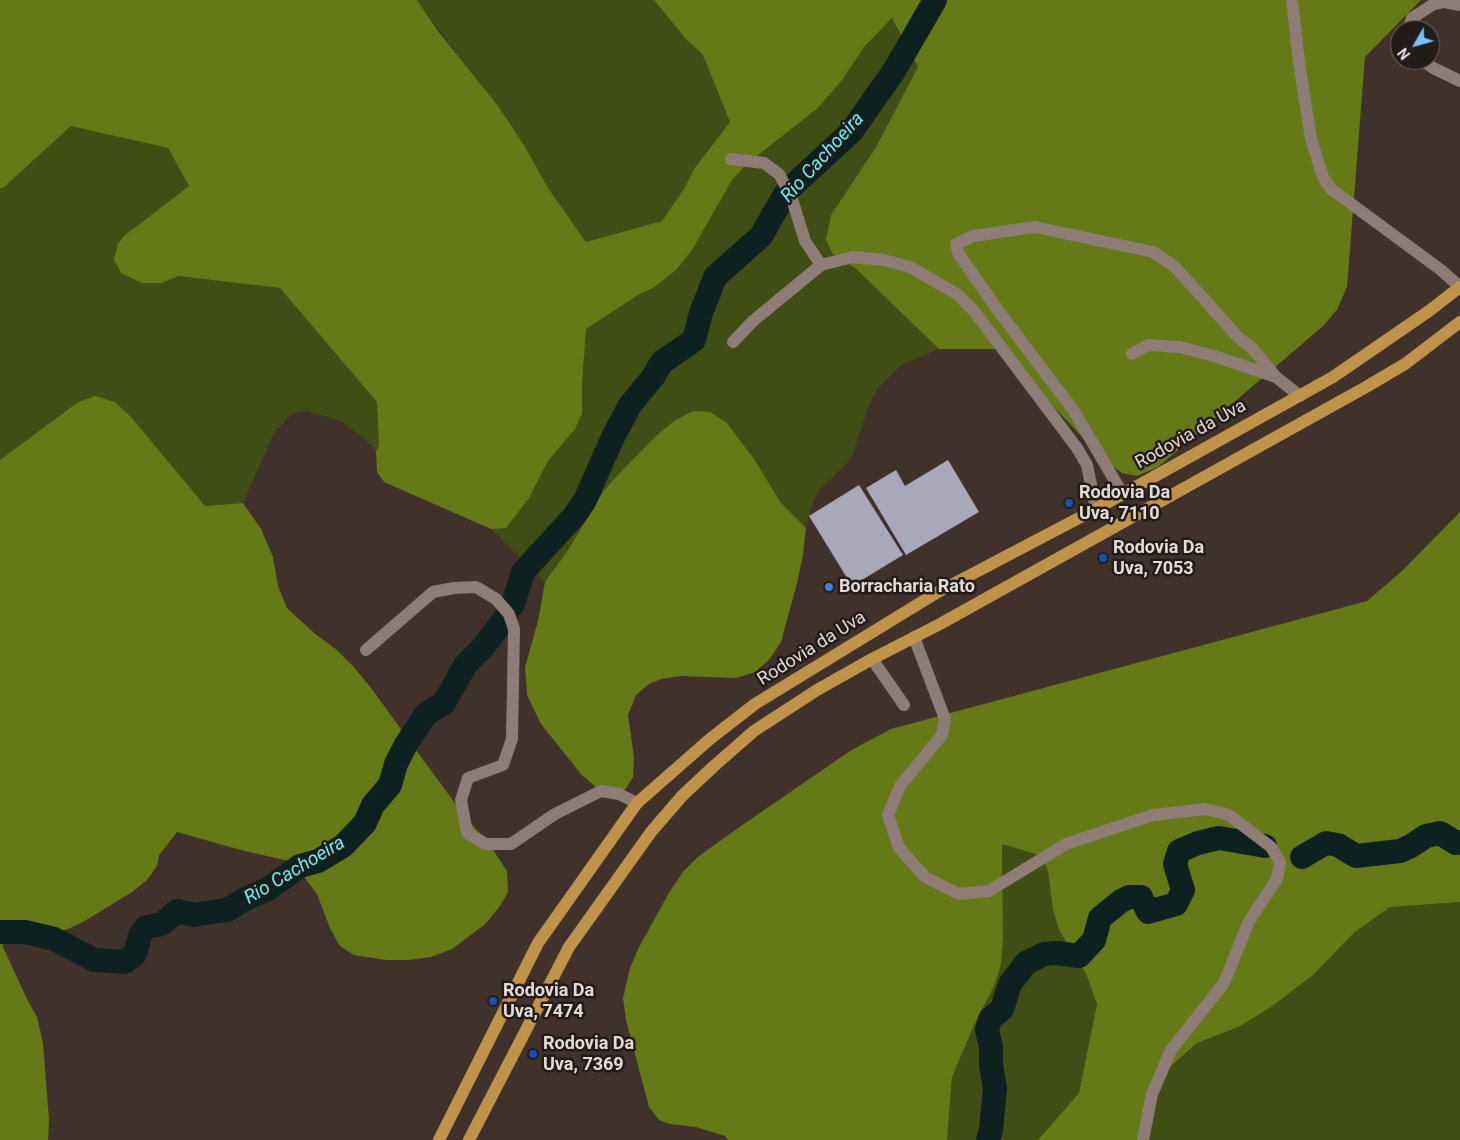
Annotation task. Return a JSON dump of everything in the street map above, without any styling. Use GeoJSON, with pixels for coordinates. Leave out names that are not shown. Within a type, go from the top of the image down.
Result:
{"type":"FeatureCollection","features":[{"type":"Feature","properties":{"kind":"main road","name":"Rodovia da Uva"},"geometry":{"type":"LineString","coordinates":[[439,1140],[538,943],[636,803],[710,739],[755,704],[938,592],[1096,509],[1300,396],[1333,376],[1460,287]]}},
{"type":"Feature","properties":{"kind":"main road"},"geometry":{"type":"LineString","coordinates":[[469,1140],[569,947],[652,832],[682,796],[754,731],[817,690],[872,659],[1366,387],[1405,364],[1460,322]]}},
{"type":"Feature","properties":{"kind":"street"},"geometry":{"type":"LineString","coordinates":[[1292,0],[1311,140],[1323,177],[1332,188],[1441,270],[1460,287]]}},
{"type":"Feature","properties":{"kind":"street"},"geometry":{"type":"LineString","coordinates":[[1411,20],[1434,4],[1444,2],[1460,5]]}},
{"type":"Feature","properties":{"kind":"street"},"geometry":{"type":"LineString","coordinates":[[1437,70],[1460,81]]}},
{"type":"Feature","properties":{"kind":"street"},"geometry":{"type":"LineString","coordinates":[[731,159],[764,163],[779,174],[790,196],[805,241],[821,265]]}},
{"type":"Feature","properties":{"kind":"street"},"geometry":{"type":"LineString","coordinates":[[1122,493],[1074,411],[958,254],[956,244],[973,236],[1035,227],[1153,252],[1175,267],[1238,337],[1252,348],[1276,377],[1300,396]]}},
{"type":"Feature","properties":{"kind":"street"},"geometry":{"type":"LineString","coordinates":[[733,342],[753,321],[821,265],[854,257],[884,260],[910,267],[957,294],[974,311],[1077,448],[1087,465],[1096,509]]}},
{"type":"Feature","properties":{"kind":"street"},"geometry":{"type":"LineString","coordinates":[[1132,354],[1148,345],[1179,347],[1214,356],[1276,377]]}},
{"type":"Feature","properties":{"kind":"street"},"geometry":{"type":"LineString","coordinates":[[366,650],[432,592],[476,587],[496,599],[509,614],[514,629],[512,739],[503,765],[468,778],[461,800],[467,833],[486,844],[511,844],[555,814],[601,791],[619,794],[636,803]]}},
{"type":"Feature","properties":{"kind":"street"},"geometry":{"type":"LineString","coordinates":[[914,637],[945,719],[942,735],[900,786],[888,815],[899,848],[925,877],[959,894],[989,891],[1066,844],[1153,815],[1206,809],[1229,815],[1271,847],[1280,862],[1277,879],[1249,921],[1224,983],[1171,1050],[1152,1094],[1142,1140]]}},
{"type":"Feature","properties":{"kind":"street"},"geometry":{"type":"LineString","coordinates":[[872,659],[904,705]]}},
{"type":"Feature","properties":{"kind":"green space"},"geometry":{"type":"Polygon","coordinates":[[[0,0],[417,0],[438,31],[498,106],[524,145],[548,188],[586,242],[662,221],[685,187],[694,169],[730,122],[703,55],[685,38],[654,0],[1421,0],[1401,20],[1390,20],[1390,32],[1365,57],[1347,287],[1337,310],[1322,327],[1158,467],[1137,476],[1122,473],[1105,461],[997,349],[939,349],[855,268],[833,254],[826,240],[831,215],[876,147],[918,67],[892,18],[864,47],[842,80],[818,108],[748,163],[732,180],[692,250],[676,270],[653,288],[638,295],[586,329],[582,414],[575,429],[548,461],[529,498],[506,528],[491,529],[384,482],[377,472],[376,451],[379,446],[377,402],[280,288],[179,276],[161,283],[142,283],[121,273],[114,260],[118,243],[125,235],[189,186],[168,148],[71,126],[3,188],[0,188],[0,0]]]}},
{"type":"Feature","properties":{"kind":"green space"},"geometry":{"type":"Polygon","coordinates":[[[417,0],[654,0],[685,38],[703,55],[730,122],[694,169],[685,187],[662,221],[586,242],[548,188],[524,145],[417,0]]]}},
{"type":"Feature","properties":{"kind":"green space"},"geometry":{"type":"Polygon","coordinates":[[[892,18],[918,67],[876,147],[831,215],[833,254],[855,268],[939,349],[900,366],[877,389],[869,405],[853,454],[844,467],[822,487],[813,501],[806,528],[781,503],[754,459],[727,423],[570,547],[545,582],[491,529],[506,527],[529,498],[548,461],[575,429],[582,414],[586,329],[638,295],[653,288],[715,207],[732,180],[748,163],[818,108],[842,80],[864,47],[892,18]]]}},
{"type":"Feature","properties":{"kind":"green space"},"geometry":{"type":"Polygon","coordinates":[[[71,126],[168,148],[189,186],[125,235],[118,243],[161,283],[179,276],[280,288],[377,402],[379,446],[376,451],[364,438],[341,421],[306,411],[292,413],[274,433],[243,503],[205,506],[170,466],[78,402],[0,460],[0,188],[3,188],[71,126]]]}},
{"type":"Feature","properties":{"kind":"green space"},"geometry":{"type":"Polygon","coordinates":[[[95,396],[115,402],[131,417],[205,506],[243,503],[261,529],[273,557],[278,586],[287,608],[314,633],[337,650],[371,688],[463,814],[489,844],[507,871],[508,892],[498,909],[484,925],[452,949],[431,957],[409,960],[386,960],[354,955],[340,946],[330,928],[317,894],[293,862],[177,832],[159,855],[157,866],[147,880],[132,892],[68,929],[15,939],[2,945],[37,1017],[43,1043],[49,1120],[48,1140],[0,1140],[0,460],[78,402],[95,396]]]}},
{"type":"Feature","properties":{"kind":"green space"},"geometry":{"type":"Polygon","coordinates":[[[693,411],[710,412],[727,423],[754,459],[781,503],[806,528],[797,583],[781,642],[769,660],[755,672],[736,678],[681,676],[661,679],[649,684],[636,695],[628,715],[634,757],[633,777],[624,791],[598,789],[581,774],[541,724],[527,695],[525,667],[538,621],[545,582],[570,547],[603,492],[614,479],[656,436],[674,421],[693,411]]]}},
{"type":"Feature","properties":{"kind":"green space"},"geometry":{"type":"Polygon","coordinates":[[[1460,512],[1460,902],[1390,907],[1355,932],[1313,975],[1271,1007],[1238,1027],[1197,1043],[1162,1074],[1139,1140],[1038,1140],[1079,1093],[1097,1004],[1086,974],[1059,930],[1053,910],[1048,871],[1042,856],[1002,844],[1003,939],[1001,964],[994,986],[975,1023],[952,1077],[947,1140],[728,1140],[725,1136],[696,1127],[670,1124],[659,1120],[649,1107],[626,1020],[623,998],[630,968],[639,947],[670,891],[683,872],[699,856],[850,751],[891,729],[1367,601],[1402,571],[1460,512]]]}},
{"type":"Feature","properties":{"kind":"green space"},"geometry":{"type":"Polygon","coordinates":[[[1002,844],[1042,856],[1048,871],[1053,910],[1059,930],[1086,974],[1097,1004],[1079,1093],[1038,1140],[947,1140],[952,1077],[975,1023],[994,986],[1003,939],[1002,844]]]}},
{"type":"Feature","properties":{"kind":"green space"},"geometry":{"type":"Polygon","coordinates":[[[1460,902],[1460,1140],[1139,1140],[1162,1074],[1197,1043],[1238,1027],[1313,975],[1355,932],[1390,907],[1460,902]]]}},
{"type":"Feature","properties":{"kind":"building"},"geometry":{"type":"Polygon","coordinates":[[[948,460],[979,512],[906,555],[866,488],[896,470],[905,486],[948,460]]]}},
{"type":"Feature","properties":{"kind":"building"},"geometry":{"type":"Polygon","coordinates":[[[859,485],[903,555],[852,586],[809,516],[859,485]]]}},
{"type":"Feature","properties":{"kind":"waterway","name":"Rio Cachoeira"},"geometry":{"type":"LineString","coordinates":[[513,604],[523,572],[575,515],[585,500],[613,437],[630,405],[653,377],[662,362],[694,340],[701,313],[715,277],[761,236],[787,191],[851,132],[894,71],[935,0]]}},
{"type":"Feature","properties":{"kind":"waterway","name":"Rio Cachoeira"},"geometry":{"type":"LineString","coordinates":[[0,932],[25,932],[54,939],[94,960],[125,962],[135,954],[140,935],[146,927],[162,924],[177,911],[194,915],[227,910],[245,899],[268,889],[300,866],[318,861],[343,846],[365,823],[373,805],[390,785],[396,764],[405,746],[426,714],[444,703],[466,664],[484,646],[506,617]]}},
{"type":"Feature","properties":{"kind":"waterway"},"geometry":{"type":"LineString","coordinates":[[1302,857],[1326,843],[1338,845],[1356,856],[1400,851],[1426,836],[1440,833],[1456,843],[1460,842]]}},
{"type":"Feature","properties":{"kind":"waterway"},"geometry":{"type":"LineString","coordinates":[[988,1140],[991,1130],[995,1088],[991,1065],[991,1047],[987,1030],[990,1019],[1002,1009],[1010,984],[1026,963],[1044,954],[1057,953],[1079,956],[1094,940],[1100,918],[1129,897],[1141,897],[1148,912],[1176,904],[1183,890],[1175,864],[1179,851],[1198,843],[1219,838],[1265,846]]}},
{"type":"Feature","properties":{"kind":"place","name":"Rodovia Da Uva, 7110"},"geometry":{"type":"Point","coordinates":[1069,503]}},
{"type":"Feature","properties":{"kind":"place","name":"Rodovia Da Uva, 7053"},"geometry":{"type":"Point","coordinates":[1103,558]}},
{"type":"Feature","properties":{"kind":"place","name":"Borracharia Rato"},"geometry":{"type":"Point","coordinates":[829,587]}},
{"type":"Feature","properties":{"kind":"place","name":"Rodovia Da Uva, 7474"},"geometry":{"type":"Point","coordinates":[493,1001]}},
{"type":"Feature","properties":{"kind":"place","name":"Rodovia Da Uva, 7369"},"geometry":{"type":"Point","coordinates":[533,1054]}}]}
